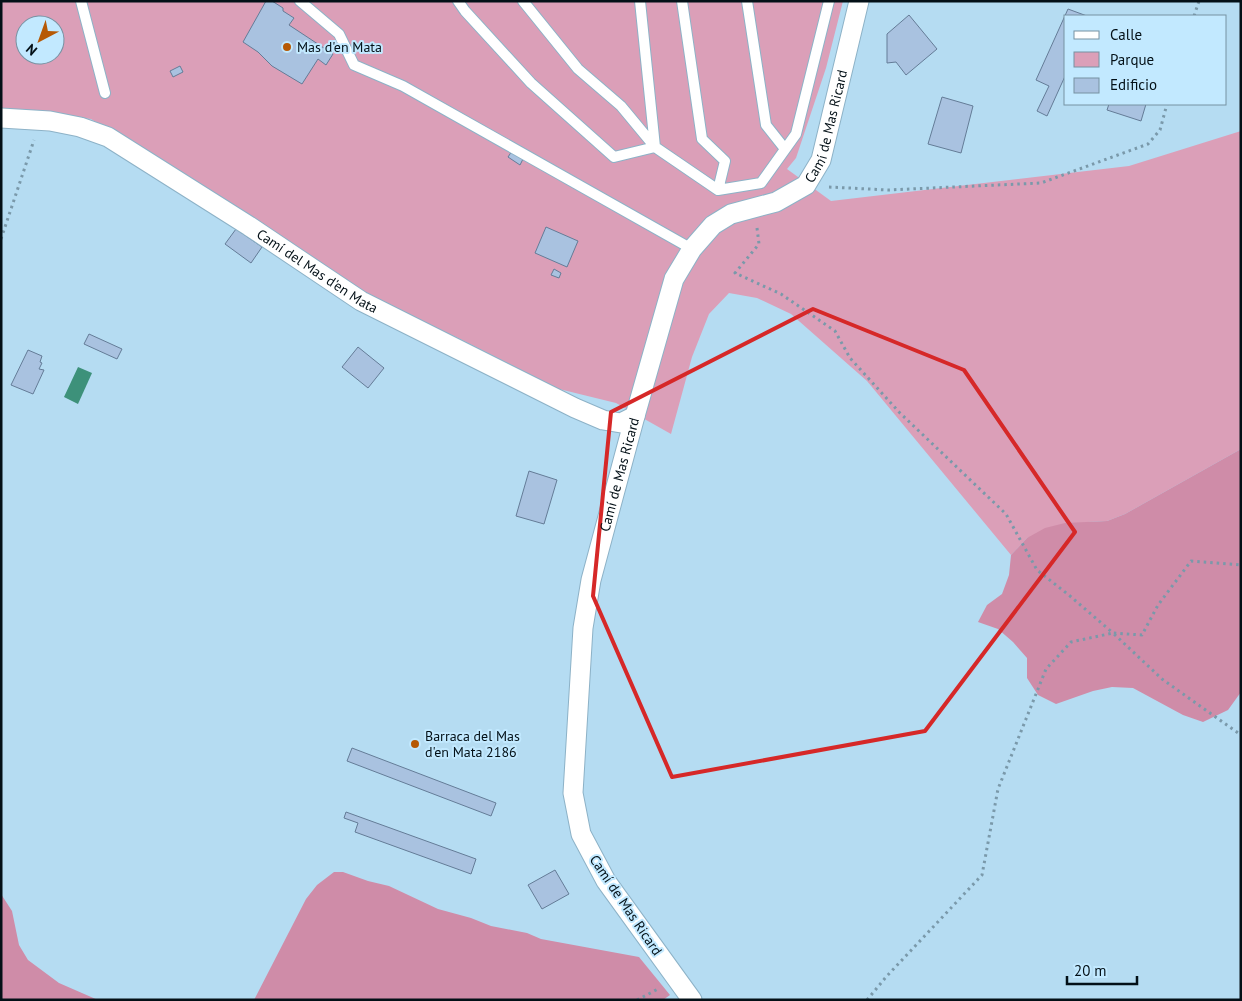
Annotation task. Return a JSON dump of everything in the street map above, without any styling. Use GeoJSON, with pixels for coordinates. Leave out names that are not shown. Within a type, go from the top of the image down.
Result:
{"type":"FeatureCollection","features":[{"type":"Feature","properties":{"kind":"street","name":"Camí de Mas Ricard"},"geometry":{"type":"LineString","coordinates":[[692,1000],[606,881],[581,834],[573,793],[585,618],[591,580],[674,279],[692,249],[712,225],[731,214],[776,202],[806,186],[821,160],[860,1]]}},
{"type":"Feature","properties":{"kind":"street","name":"Camí del Mas d'en Mata"},"geometry":{"type":"LineString","coordinates":[[1,118],[50,121],[80,127],[108,137],[361,301],[567,404],[603,420],[621,422],[635,416]]}},
{"type":"Feature","properties":{"kind":"lane"},"geometry":{"type":"LineString","coordinates":[[80,1],[105,93]]}},
{"type":"Feature","properties":{"kind":"lane"},"geometry":{"type":"LineString","coordinates":[[300,1],[339,34],[354,65],[403,86],[692,249]]}},
{"type":"Feature","properties":{"kind":"lane"},"geometry":{"type":"LineString","coordinates":[[458,1],[531,83],[614,157],[656,147]]}},
{"type":"Feature","properties":{"kind":"lane"},"geometry":{"type":"LineString","coordinates":[[522,1],[578,69],[621,106],[656,147],[718,190],[761,183],[796,134],[829,1]]}},
{"type":"Feature","properties":{"kind":"lane"},"geometry":{"type":"LineString","coordinates":[[640,1],[656,147]]}},
{"type":"Feature","properties":{"kind":"lane"},"geometry":{"type":"LineString","coordinates":[[682,1],[702,139],[725,161],[718,190]]}},
{"type":"Feature","properties":{"kind":"lane"},"geometry":{"type":"LineString","coordinates":[[747,1],[766,125],[785,149]]}},
{"type":"Feature","properties":{"kind":"path"},"geometry":{"type":"LineString","coordinates":[[1194,15],[1199,1]]}},
{"type":"Feature","properties":{"kind":"path"},"geometry":{"type":"LineString","coordinates":[[806,186],[888,190],[1041,183],[1148,144],[1160,130],[1167,105]]}},
{"type":"Feature","properties":{"kind":"path"},"geometry":{"type":"LineString","coordinates":[[1,239],[40,121]]}},
{"type":"Feature","properties":{"kind":"path"},"geometry":{"type":"LineString","coordinates":[[754,208],[758,244],[735,273],[782,294],[835,330],[850,358],[899,412],[1006,514],[1037,570],[1114,633],[1162,679],[1241,735]]}},
{"type":"Feature","properties":{"kind":"path"},"geometry":{"type":"LineString","coordinates":[[867,1000],[982,875],[998,789],[1046,669],[1071,642],[1114,633],[1142,634],[1158,604],[1191,561],[1241,565]]}},
{"type":"Feature","properties":{"kind":"highlighted area"},"geometry":{"type":"Polygon","coordinates":[[[813,309],[964,370],[1075,532],[925,731],[672,777],[593,596],[611,412],[813,309]]]}},
{"type":"Feature","properties":{"kind":"green space"},"geometry":{"type":"Polygon","coordinates":[[[1,1],[843,1],[826,68],[796,158],[787,169],[831,201],[1129,166],[1241,131],[1241,449],[1125,514],[1107,521],[1088,522],[1027,538],[1011,555],[867,381],[791,314],[757,298],[729,293],[709,314],[692,357],[671,434],[616,403],[559,389],[456,337],[355,291],[252,220],[91,119],[1,108],[1,1]]]}},
{"type":"Feature","properties":{"kind":"shaded area"},"geometry":{"type":"Polygon","coordinates":[[[78,367],[92,373],[78,404],[64,397],[78,367]]]}},
{"type":"Feature","properties":{"kind":"shaded area"},"geometry":{"type":"Polygon","coordinates":[[[1241,449],[1241,692],[1228,710],[1203,722],[1183,715],[1133,688],[1112,687],[1093,691],[1056,704],[1038,695],[1027,678],[1027,658],[998,629],[978,622],[987,605],[1002,594],[1009,575],[1011,555],[1027,538],[1045,528],[1065,523],[1107,521],[1125,514],[1241,449]]]}},
{"type":"Feature","properties":{"kind":"shaded area"},"geometry":{"type":"Polygon","coordinates":[[[334,872],[343,872],[389,886],[438,909],[471,918],[491,926],[527,933],[541,939],[639,957],[670,995],[663,1000],[254,1000],[306,899],[317,885],[334,872]]]}},
{"type":"Feature","properties":{"kind":"shaded area"},"geometry":{"type":"Polygon","coordinates":[[[1,894],[12,911],[19,945],[28,960],[59,983],[98,1000],[1,1000],[1,894]]]}},
{"type":"Feature","properties":{"kind":"building","name":"Mas d'en Mata"},"geometry":{"type":"Polygon","coordinates":[[[266,1],[272,1],[283,8],[283,11],[294,18],[289,25],[333,54],[326,65],[318,59],[302,84],[272,66],[258,52],[243,42],[266,1]]]}},
{"type":"Feature","properties":{"kind":"building"},"geometry":{"type":"Polygon","coordinates":[[[1068,9],[1084,15],[1065,15],[1068,9]]]}},
{"type":"Feature","properties":{"kind":"building"},"geometry":{"type":"Polygon","coordinates":[[[909,15],[937,49],[906,75],[896,62],[887,63],[887,34],[909,15]]]}},
{"type":"Feature","properties":{"kind":"building"},"geometry":{"type":"Polygon","coordinates":[[[1064,18],[1064,78],[1047,116],[1037,111],[1049,86],[1036,80],[1064,18]]]}},
{"type":"Feature","properties":{"kind":"building"},"geometry":{"type":"Polygon","coordinates":[[[180,66],[183,72],[173,77],[170,71],[180,66]]]}},
{"type":"Feature","properties":{"kind":"building"},"geometry":{"type":"Polygon","coordinates":[[[942,97],[973,106],[961,153],[928,144],[942,97]]]}},
{"type":"Feature","properties":{"kind":"building"},"geometry":{"type":"Polygon","coordinates":[[[1109,105],[1146,105],[1141,121],[1107,110],[1109,105]]]}},
{"type":"Feature","properties":{"kind":"building"},"geometry":{"type":"Polygon","coordinates":[[[512,151],[524,157],[520,165],[508,157],[512,151]]]}},
{"type":"Feature","properties":{"kind":"building"},"geometry":{"type":"Polygon","coordinates":[[[546,227],[578,241],[567,267],[535,253],[546,227]]]}},
{"type":"Feature","properties":{"kind":"building"},"geometry":{"type":"Polygon","coordinates":[[[236,229],[262,247],[251,263],[225,244],[236,229]]]}},
{"type":"Feature","properties":{"kind":"building"},"geometry":{"type":"Polygon","coordinates":[[[554,269],[561,273],[559,278],[551,275],[554,269]]]}},
{"type":"Feature","properties":{"kind":"building"},"geometry":{"type":"Polygon","coordinates":[[[89,334],[122,349],[117,359],[84,344],[89,334]]]}},
{"type":"Feature","properties":{"kind":"building"},"geometry":{"type":"Polygon","coordinates":[[[358,347],[384,368],[368,388],[342,367],[358,347]]]}},
{"type":"Feature","properties":{"kind":"building"},"geometry":{"type":"Polygon","coordinates":[[[28,350],[42,356],[40,362],[42,363],[39,369],[44,370],[33,394],[11,385],[28,350]]]}},
{"type":"Feature","properties":{"kind":"building"},"geometry":{"type":"Polygon","coordinates":[[[529,471],[557,480],[544,524],[516,516],[529,471]]]}},
{"type":"Feature","properties":{"kind":"building"},"geometry":{"type":"Polygon","coordinates":[[[352,748],[496,803],[491,816],[347,761],[352,748]]]}},
{"type":"Feature","properties":{"kind":"building"},"geometry":{"type":"Polygon","coordinates":[[[346,812],[476,859],[471,874],[355,832],[358,823],[344,818],[346,812]]]}},
{"type":"Feature","properties":{"kind":"building"},"geometry":{"type":"Polygon","coordinates":[[[555,870],[569,894],[542,909],[528,885],[555,870]]]}},
{"type":"Feature","properties":{"kind":"place","name":"Mas d'en Mata"},"geometry":{"type":"Point","coordinates":[287,47]}},
{"type":"Feature","properties":{"kind":"place","name":"Barraca del Mas d'en Mata 2186"},"geometry":{"type":"Point","coordinates":[415,744]}}]}
